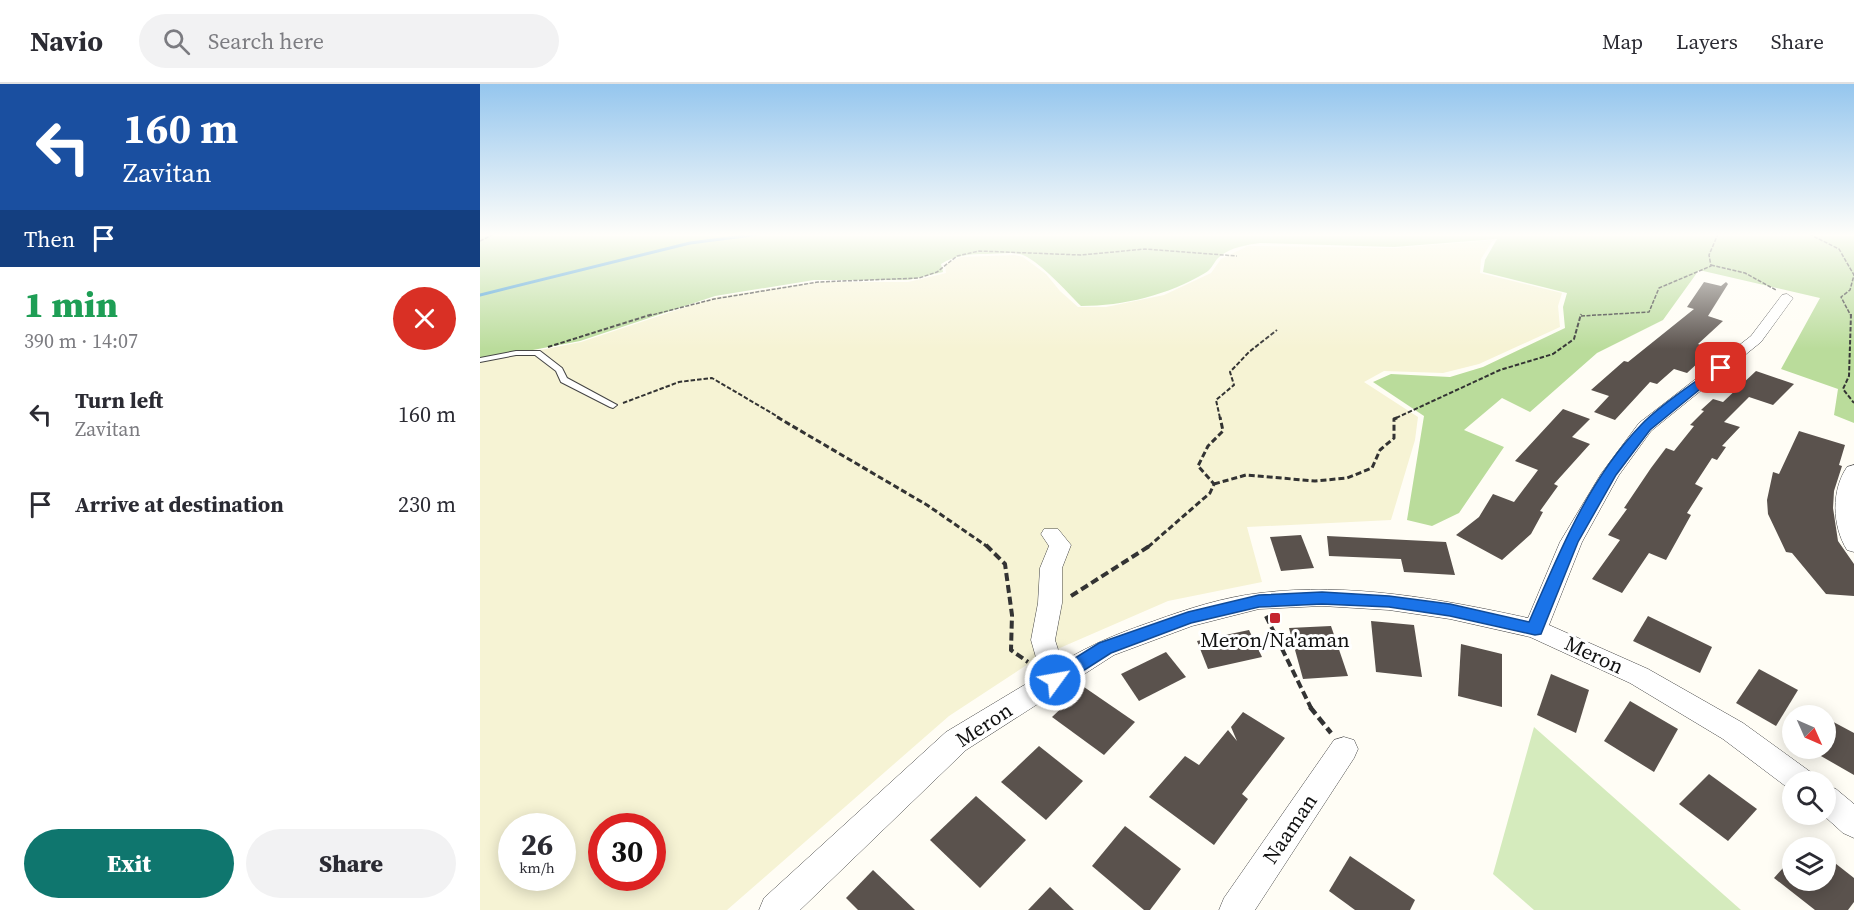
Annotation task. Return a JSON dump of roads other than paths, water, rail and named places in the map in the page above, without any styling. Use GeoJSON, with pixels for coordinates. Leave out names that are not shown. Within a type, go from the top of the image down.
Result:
{"type":"FeatureCollection","features":[{"type":"Feature","properties":{"kind":"street"},"geometry":{"type":"LineString","coordinates":[[1535,629],[1571,542],[1617,465],[1645,427],[1756,339],[1787,298]]}},
{"type":"Feature","properties":{"kind":"street"},"geometry":{"type":"LineString","coordinates":[[1854,471],[1848,482],[1847,536],[1854,545]]}},
{"type":"Feature","properties":{"kind":"street"},"geometry":{"type":"LineString","coordinates":[[1051,534],[1060,546],[1051,568],[1043,640],[1055,680]]}},
{"type":"Feature","properties":{"kind":"street","name":"Meron"},"geometry":{"type":"LineString","coordinates":[[777,910],[956,741],[1105,648],[1188,618],[1259,601],[1322,598],[1389,602],[1450,610],[1535,629],[1639,676],[1733,731],[1787,771]]}},
{"type":"Feature","properties":{"kind":"street","name":"Naaman"},"geometry":{"type":"LineString","coordinates":[[1236,910],[1344,749]]}},
{"type":"Feature","properties":{"kind":"street"},"geometry":{"type":"LineString","coordinates":[[1836,808],[1854,823]]}},
{"type":"Feature","properties":{"kind":"lane"},"geometry":{"type":"LineString","coordinates":[[480,360],[537,353],[559,370],[564,380],[613,405]]}},
{"type":"Feature","properties":{"kind":"waterway"},"geometry":{"type":"LineString","coordinates":[[480,295],[571,273]]}},
{"type":"Feature","properties":{"kind":"place","name":"Meron/Na'aman"},"geometry":{"type":"Point","coordinates":[1275,618]}}]}
